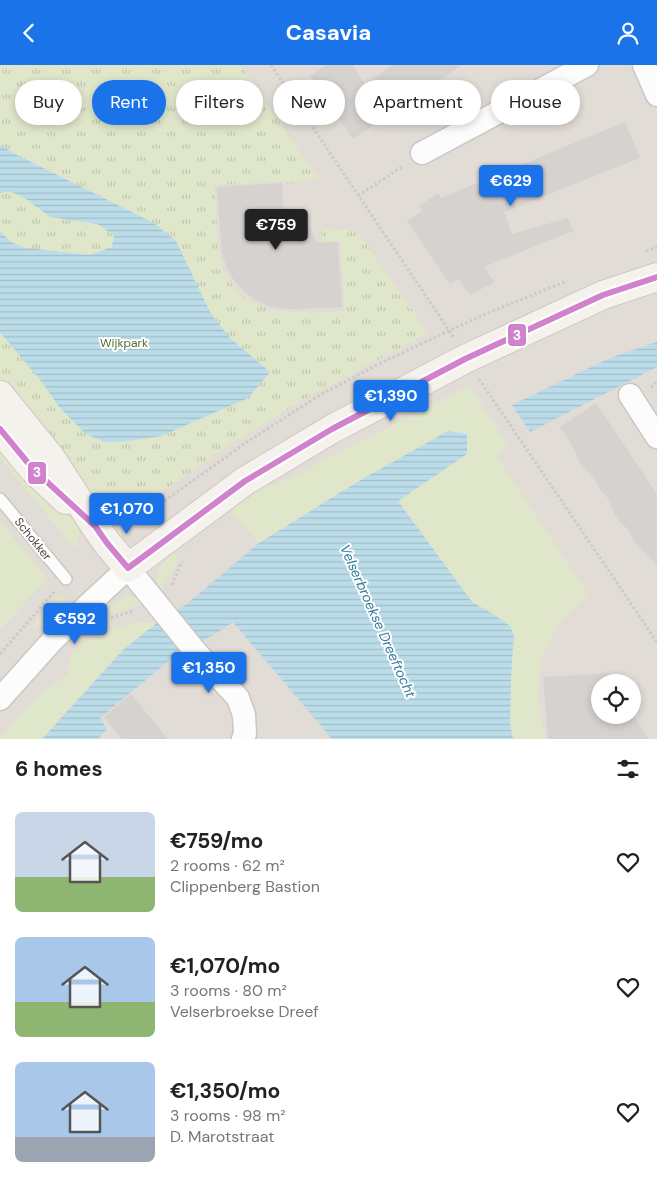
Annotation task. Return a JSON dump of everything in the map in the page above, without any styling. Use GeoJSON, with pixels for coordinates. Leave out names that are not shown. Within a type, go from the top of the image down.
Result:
{"type":"FeatureCollection","features":[{"type":"Feature","properties":{"kind":"street"},"geometry":{"type":"LineString","coordinates":[[422,153],[587,65]]}},
{"type":"Feature","properties":{"kind":"street"},"geometry":{"type":"LineString","coordinates":[[644,65],[657,95]]}},
{"type":"Feature","properties":{"kind":"street"},"geometry":{"type":"LineString","coordinates":[[0,699],[58,635],[128,568],[245,481],[332,429],[465,359],[603,295],[657,277]]}},
{"type":"Feature","properties":{"kind":"street"},"geometry":{"type":"LineString","coordinates":[[0,395],[52,458],[101,535]]}},
{"type":"Feature","properties":{"kind":"street"},"geometry":{"type":"LineString","coordinates":[[630,395],[657,437]]}},
{"type":"Feature","properties":{"kind":"street"},"geometry":{"type":"LineString","coordinates":[[0,429],[33,469],[101,535],[195,651],[238,698],[244,715],[245,734],[243,739]]}},
{"type":"Feature","properties":{"kind":"lane","name":"Schokker"},"geometry":{"type":"LineString","coordinates":[[0,499],[66,579]]}},
{"type":"Feature","properties":{"kind":"path"},"geometry":{"type":"LineString","coordinates":[[358,196],[422,153]]}},
{"type":"Feature","properties":{"kind":"path"},"geometry":{"type":"LineString","coordinates":[[101,535],[146,514],[244,444],[320,395],[385,361],[449,331]]}},
{"type":"Feature","properties":{"kind":"path"},"geometry":{"type":"LineString","coordinates":[[0,654],[66,579]]}},
{"type":"Feature","properties":{"kind":"shaded area"},"geometry":{"type":"Polygon","coordinates":[[[0,65],[657,65],[657,739],[0,739],[0,65]]]}},
{"type":"Feature","properties":{"kind":"green space","name":"Wijkpark"},"geometry":{"type":"Polygon","coordinates":[[[0,65],[240,65],[250,80],[176,80],[176,125],[263,125],[263,98],[273,113],[273,125],[281,125],[318,178],[287,184],[284,181],[214,185],[218,244],[224,272],[240,296],[269,310],[319,313],[345,310],[340,241],[322,242],[321,229],[354,230],[364,240],[428,333],[310,396],[229,445],[111,527],[0,385],[0,65]]]}},
{"type":"Feature","properties":{"kind":"green space"},"geometry":{"type":"Polygon","coordinates":[[[469,386],[509,446],[496,455],[588,594],[558,625],[541,658],[538,689],[541,722],[546,739],[513,739],[510,700],[514,635],[493,614],[472,602],[398,501],[466,454],[466,434],[448,431],[359,481],[259,543],[231,510],[238,498],[288,479],[469,386]]]}},
{"type":"Feature","properties":{"kind":"green space"},"geometry":{"type":"Polygon","coordinates":[[[0,440],[48,490],[80,530],[75,549],[0,458],[0,440]]]}},
{"type":"Feature","properties":{"kind":"green space"},"geometry":{"type":"Polygon","coordinates":[[[0,521],[47,579],[0,630],[0,521]]]}},
{"type":"Feature","properties":{"kind":"green space"},"geometry":{"type":"Polygon","coordinates":[[[175,552],[178,559],[177,563],[161,590],[156,585],[158,568],[175,552]]]}},
{"type":"Feature","properties":{"kind":"green space"},"geometry":{"type":"Polygon","coordinates":[[[126,595],[140,599],[143,604],[112,613],[108,611],[126,595]]]}},
{"type":"Feature","properties":{"kind":"green space"},"geometry":{"type":"Polygon","coordinates":[[[62,596],[68,603],[48,625],[32,626],[57,597],[62,596]]]}},
{"type":"Feature","properties":{"kind":"green space"},"geometry":{"type":"Polygon","coordinates":[[[135,622],[157,623],[124,649],[42,739],[0,739],[41,694],[67,675],[72,651],[95,635],[135,622]]]}},
{"type":"Feature","properties":{"kind":"water"},"geometry":{"type":"Polygon","coordinates":[[[0,145],[154,223],[176,241],[211,314],[230,338],[270,372],[248,398],[161,436],[121,442],[104,442],[86,434],[60,408],[41,381],[0,332],[0,231],[11,242],[26,248],[89,255],[112,247],[114,236],[98,224],[50,217],[16,194],[8,191],[0,193],[0,145]]]}},
{"type":"Feature","properties":{"kind":"water"},"geometry":{"type":"Polygon","coordinates":[[[657,342],[657,367],[530,432],[512,405],[610,358],[657,342]]]}},
{"type":"Feature","properties":{"kind":"water","name":"Velserbroekse Dreeftocht"},"geometry":{"type":"Polygon","coordinates":[[[448,431],[467,434],[467,454],[398,501],[472,602],[510,626],[514,635],[510,726],[513,739],[332,739],[233,622],[212,636],[178,653],[100,718],[107,729],[98,739],[42,739],[124,649],[157,623],[187,604],[259,543],[359,481],[448,431]]]}},
{"type":"Feature","properties":{"kind":"building"},"geometry":{"type":"Polygon","coordinates":[[[326,65],[353,65],[362,80],[355,80],[355,125],[374,125],[353,139],[343,125],[345,125],[345,80],[313,80],[310,76],[326,65]]]}},
{"type":"Feature","properties":{"kind":"building"},"geometry":{"type":"Polygon","coordinates":[[[393,65],[462,65],[440,80],[371,80],[393,65]]]}},
{"type":"Feature","properties":{"kind":"building"},"geometry":{"type":"Polygon","coordinates":[[[625,122],[640,158],[504,212],[512,234],[568,218],[573,231],[484,267],[495,282],[470,295],[459,279],[450,284],[407,221],[422,211],[419,206],[438,193],[441,198],[625,122]]]}},
{"type":"Feature","properties":{"kind":"building"},"geometry":{"type":"Polygon","coordinates":[[[282,183],[284,216],[306,222],[317,243],[338,242],[342,307],[282,309],[269,306],[245,292],[235,282],[228,270],[223,257],[221,243],[217,187],[282,183]]]}},
{"type":"Feature","properties":{"kind":"building"},"geometry":{"type":"Polygon","coordinates":[[[596,403],[657,494],[657,565],[634,541],[629,531],[615,516],[607,497],[600,490],[595,479],[581,465],[572,445],[560,427],[596,403]]]}},
{"type":"Feature","properties":{"kind":"building"},"geometry":{"type":"Polygon","coordinates":[[[591,674],[591,724],[639,724],[649,739],[548,739],[543,677],[591,674]]]}},
{"type":"Feature","properties":{"kind":"building"},"geometry":{"type":"Polygon","coordinates":[[[131,694],[168,739],[122,739],[112,727],[104,717],[131,694]]]}},
{"type":"Feature","properties":{"kind":"transit line","name":"3"},"geometry":{"type":"LineString","coordinates":[[128,568],[245,481],[332,429],[465,359],[603,295],[657,277]]}},
{"type":"Feature","properties":{"kind":"transit line","name":"3"},"geometry":{"type":"LineString","coordinates":[[0,429],[33,469],[95,526],[128,568]]}}]}
